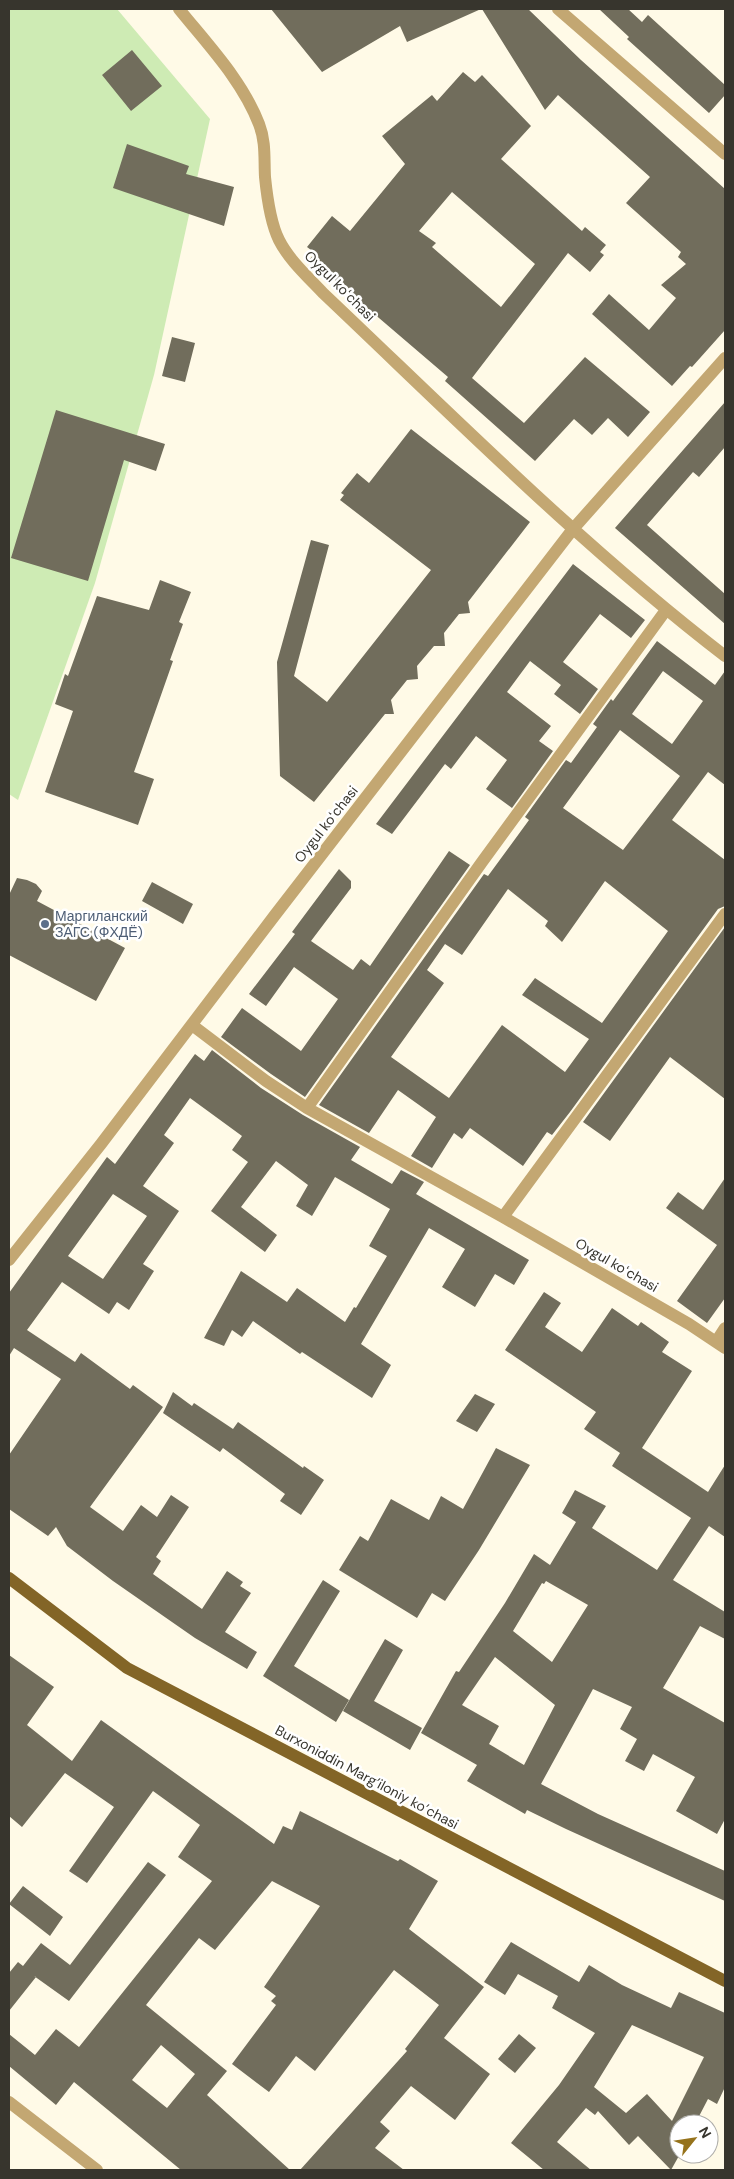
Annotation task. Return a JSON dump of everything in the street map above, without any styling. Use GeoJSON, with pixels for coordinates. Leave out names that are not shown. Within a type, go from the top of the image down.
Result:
{"type":"FeatureCollection","features":[{"type":"Feature","properties":{"kind":"main road","name":"Burxoniddin Marg’iloniy ko’chasi"},"geometry":{"type":"LineString","coordinates":[[9,1578],[127,1668],[725,1981]]}},
{"type":"Feature","properties":{"kind":"street","name":"Oygul koʻchasi"},"geometry":{"type":"LineString","coordinates":[[179,9],[240,86],[252,107],[264,141],[270,214],[279,240],[291,258],[323,293],[573,528],[666,610],[725,656]]}},
{"type":"Feature","properties":{"kind":"street"},"geometry":{"type":"LineString","coordinates":[[558,9],[725,154]]}},
{"type":"Feature","properties":{"kind":"street","name":"Oygul koʻchasi"},"geometry":{"type":"LineString","coordinates":[[725,358],[573,528],[192,1025],[266,1081],[308,1108],[502,1216],[689,1324],[721,1345],[725,1328]]}},
{"type":"Feature","properties":{"kind":"street"},"geometry":{"type":"LineString","coordinates":[[308,1108],[482,862],[666,610]]}},
{"type":"Feature","properties":{"kind":"street"},"geometry":{"type":"LineString","coordinates":[[502,1216],[725,914]]}},
{"type":"Feature","properties":{"kind":"street"},"geometry":{"type":"LineString","coordinates":[[9,1260],[102,1144],[192,1025]]}},
{"type":"Feature","properties":{"kind":"street"},"geometry":{"type":"LineString","coordinates":[[9,2102],[97,2170]]}},
{"type":"Feature","properties":{"kind":"green space"},"geometry":{"type":"Polygon","coordinates":[[[9,9],[117,9],[210,119],[154,375],[95,583],[18,800],[9,794],[9,9]]]}},
{"type":"Feature","properties":{"kind":"building"},"geometry":{"type":"Polygon","coordinates":[[[271,9],[481,9],[407,42],[400,26],[322,72],[271,9]]]}},
{"type":"Feature","properties":{"kind":"building"},"geometry":{"type":"Polygon","coordinates":[[[482,9],[528,9],[581,60],[725,189],[725,330],[672,386],[592,314],[609,294],[649,330],[676,298],[661,285],[686,264],[678,257],[681,252],[626,203],[650,177],[558,95],[545,110],[482,9]]]}},
{"type":"Feature","properties":{"kind":"building"},"geometry":{"type":"Polygon","coordinates":[[[599,9],[628,9],[642,22],[648,15],[725,85],[725,95],[709,113],[627,39],[629,37],[599,9]]]}},
{"type":"Feature","properties":{"kind":"building"},"geometry":{"type":"Polygon","coordinates":[[[132,50],[162,86],[131,111],[102,75],[132,50]]]}},
{"type":"Feature","properties":{"kind":"building"},"geometry":{"type":"Polygon","coordinates":[[[463,72],[475,82],[482,75],[531,126],[501,159],[582,231],[585,227],[606,245],[600,252],[604,255],[590,272],[568,253],[472,378],[524,423],[585,357],[650,412],[628,437],[608,418],[592,435],[574,419],[535,461],[445,381],[448,377],[310,259],[315,253],[307,247],[332,216],[350,231],[405,164],[382,136],[432,95],[437,101],[463,72]],[[452,192],[419,231],[436,243],[432,247],[501,307],[535,264],[452,192]]]}},
{"type":"Feature","properties":{"kind":"building"},"geometry":{"type":"Polygon","coordinates":[[[127,144],[189,166],[186,174],[234,187],[224,226],[113,188],[127,144]]]}},
{"type":"Feature","properties":{"kind":"building"},"geometry":{"type":"Polygon","coordinates":[[[172,337],[195,343],[185,382],[162,376],[172,337]]]}},
{"type":"Feature","properties":{"kind":"building"},"geometry":{"type":"Polygon","coordinates":[[[725,402],[725,447],[699,477],[693,472],[647,525],[725,594],[725,624],[615,528],[725,402]]]}},
{"type":"Feature","properties":{"kind":"building"},"geometry":{"type":"Polygon","coordinates":[[[56,410],[165,444],[156,471],[124,460],[88,581],[11,558],[56,410]]]}},
{"type":"Feature","properties":{"kind":"building"},"geometry":{"type":"Polygon","coordinates":[[[411,429],[530,522],[468,602],[470,613],[459,614],[444,633],[445,646],[434,646],[417,666],[418,679],[407,680],[391,700],[394,714],[385,714],[314,802],[280,776],[277,662],[311,540],[329,545],[294,676],[327,702],[431,570],[340,500],[344,495],[341,493],[357,473],[369,483],[411,429]]]}},
{"type":"Feature","properties":{"kind":"building"},"geometry":{"type":"Polygon","coordinates":[[[573,564],[645,620],[631,638],[600,614],[563,662],[598,689],[580,714],[554,694],[561,685],[530,661],[507,692],[551,726],[539,741],[553,751],[512,808],[486,789],[507,760],[476,736],[451,769],[445,764],[392,834],[376,824],[573,564]]]}},
{"type":"Feature","properties":{"kind":"building"},"geometry":{"type":"Polygon","coordinates":[[[160,580],[191,592],[179,622],[183,624],[170,660],[173,661],[134,772],[154,779],[138,825],[45,792],[73,711],[55,704],[65,674],[68,676],[97,596],[149,610],[160,580]]]}},
{"type":"Feature","properties":{"kind":"building"},"geometry":{"type":"Polygon","coordinates":[[[657,641],[715,685],[725,671],[725,785],[708,772],[672,820],[725,860],[725,906],[718,909],[570,1112],[552,1135],[547,1132],[523,1166],[470,1128],[462,1139],[454,1133],[432,1168],[411,1156],[436,1117],[398,1090],[369,1133],[319,1105],[484,874],[488,876],[529,820],[525,817],[566,760],[571,763],[597,727],[593,724],[611,699],[613,701],[657,641]],[[663,671],[632,714],[672,744],[703,701],[663,671]],[[620,730],[563,808],[623,850],[680,776],[620,730]],[[605,881],[562,942],[545,926],[548,921],[508,889],[462,955],[445,944],[427,970],[444,983],[391,1057],[449,1098],[502,1025],[565,1072],[589,1039],[522,995],[535,978],[602,1023],[668,931],[605,881]]]}},
{"type":"Feature","properties":{"kind":"building"},"geometry":{"type":"Polygon","coordinates":[[[449,851],[470,865],[305,1097],[221,1037],[242,1008],[301,1051],[338,999],[294,967],[266,1006],[249,994],[295,934],[292,932],[339,869],[351,881],[351,888],[311,941],[353,970],[361,959],[370,966],[449,851]]]}},
{"type":"Feature","properties":{"kind":"building","name":"Маргиланский ЗАГС (ФХДЁ)"},"geometry":{"type":"Polygon","coordinates":[[[17,878],[36,884],[42,891],[37,901],[125,948],[96,1001],[9,955],[9,895],[17,878]]]}},
{"type":"Feature","properties":{"kind":"building"},"geometry":{"type":"Polygon","coordinates":[[[152,882],[193,904],[183,924],[142,901],[152,882]]]}},
{"type":"Feature","properties":{"kind":"building"},"geometry":{"type":"Polygon","coordinates":[[[725,927],[725,1099],[670,1057],[610,1141],[583,1122],[725,927]]]}},
{"type":"Feature","properties":{"kind":"building"},"geometry":{"type":"Polygon","coordinates":[[[212,1050],[261,1088],[303,1115],[360,1147],[351,1160],[392,1184],[401,1170],[424,1182],[416,1194],[529,1260],[514,1285],[495,1274],[475,1307],[442,1287],[465,1249],[429,1228],[361,1344],[391,1365],[372,1398],[302,1352],[300,1354],[253,1321],[242,1337],[232,1330],[224,1346],[204,1338],[241,1271],[287,1302],[297,1288],[345,1322],[354,1307],[356,1308],[387,1256],[369,1246],[390,1209],[335,1177],[312,1216],[296,1206],[308,1185],[276,1161],[241,1207],[277,1235],[265,1252],[211,1211],[248,1162],[232,1150],[242,1136],[190,1098],[164,1135],[174,1143],[143,1186],[179,1211],[143,1264],[154,1271],[129,1310],[117,1302],[109,1314],[62,1282],[27,1330],[75,1362],[81,1353],[130,1389],[133,1385],[163,1407],[90,1507],[123,1531],[141,1505],[157,1517],[171,1495],[189,1507],[156,1557],[161,1561],[153,1574],[202,1609],[227,1571],[243,1582],[240,1586],[251,1593],[225,1632],[257,1652],[247,1669],[195,1638],[113,1581],[67,1546],[56,1527],[48,1536],[9,1509],[9,1455],[61,1379],[14,1348],[9,1356],[9,1293],[107,1157],[115,1164],[195,1054],[204,1061],[212,1050]],[[113,1194],[68,1256],[103,1279],[147,1216],[113,1194]]]}},
{"type":"Feature","properties":{"kind":"building"},"geometry":{"type":"Polygon","coordinates":[[[725,1178],[725,1298],[707,1323],[677,1301],[717,1245],[666,1208],[678,1192],[703,1210],[725,1178]]]}},
{"type":"Feature","properties":{"kind":"building"},"geometry":{"type":"Polygon","coordinates":[[[544,1292],[561,1303],[545,1327],[582,1352],[612,1308],[638,1326],[641,1322],[669,1342],[662,1352],[692,1371],[642,1448],[708,1492],[725,1465],[725,1537],[709,1526],[673,1580],[725,1612],[725,1639],[700,1626],[663,1688],[725,1723],[725,1819],[717,1834],[676,1811],[695,1777],[653,1754],[644,1771],[625,1761],[637,1739],[620,1729],[632,1707],[593,1689],[541,1784],[598,1814],[725,1871],[725,1901],[527,1810],[525,1814],[467,1781],[477,1765],[421,1733],[456,1671],[459,1672],[505,1603],[534,1554],[550,1565],[576,1522],[562,1513],[575,1490],[606,1506],[592,1528],[657,1570],[691,1518],[612,1466],[620,1453],[584,1429],[596,1412],[505,1350],[544,1292]],[[546,1581],[544,1584],[542,1583],[513,1631],[552,1662],[588,1605],[546,1581]],[[495,1657],[462,1705],[499,1726],[489,1744],[524,1765],[555,1705],[495,1657]]]}},
{"type":"Feature","properties":{"kind":"building"},"geometry":{"type":"Polygon","coordinates":[[[173,1392],[192,1406],[194,1403],[233,1429],[238,1422],[303,1468],[304,1466],[324,1480],[301,1515],[280,1501],[285,1494],[223,1448],[220,1452],[163,1413],[173,1392]]]}},
{"type":"Feature","properties":{"kind":"building"},"geometry":{"type":"Polygon","coordinates":[[[475,1394],[495,1404],[477,1432],[456,1421],[475,1394]]]}},
{"type":"Feature","properties":{"kind":"building"},"geometry":{"type":"Polygon","coordinates":[[[496,1448],[530,1465],[479,1550],[445,1601],[432,1593],[417,1618],[339,1570],[360,1536],[368,1541],[391,1499],[429,1520],[441,1496],[463,1509],[496,1448]]]}},
{"type":"Feature","properties":{"kind":"building"},"geometry":{"type":"Polygon","coordinates":[[[323,1580],[340,1591],[294,1666],[349,1700],[336,1722],[263,1676],[323,1580]]]}},
{"type":"Feature","properties":{"kind":"building"},"geometry":{"type":"Polygon","coordinates":[[[385,1639],[403,1650],[374,1701],[422,1728],[410,1750],[343,1711],[385,1639]]]}},
{"type":"Feature","properties":{"kind":"building"},"geometry":{"type":"Polygon","coordinates":[[[9,1655],[54,1687],[27,1725],[72,1761],[101,1720],[274,1844],[283,1826],[292,1830],[300,1811],[398,1861],[400,1859],[438,1881],[409,1929],[484,1987],[444,2038],[490,2074],[455,2120],[411,2086],[380,2122],[390,2131],[375,2148],[404,2170],[300,2170],[407,2051],[405,2049],[439,2005],[394,1970],[315,2071],[296,2056],[269,2092],[232,2064],[276,2005],[271,2001],[276,1996],[264,1987],[320,1906],[272,1881],[215,1950],[199,1938],[146,2005],[227,2071],[207,2095],[290,2170],[181,2170],[74,2082],[56,2105],[9,2066],[9,2034],[35,2055],[56,2029],[79,2047],[212,1881],[178,1857],[200,1825],[153,1791],[87,1883],[69,1871],[114,1807],[65,1773],[22,1827],[9,1816],[9,1655]],[[161,2045],[132,2080],[167,2108],[195,2074],[161,2045]]]}},
{"type":"Feature","properties":{"kind":"building"},"geometry":{"type":"Polygon","coordinates":[[[148,1862],[166,1875],[69,2001],[36,1977],[9,2011],[9,1973],[18,1962],[23,1966],[41,1943],[70,1965],[148,1862]]]}},
{"type":"Feature","properties":{"kind":"building"},"geometry":{"type":"Polygon","coordinates":[[[23,1886],[63,1917],[50,1936],[9,1904],[23,1886]]]}},
{"type":"Feature","properties":{"kind":"building"},"geometry":{"type":"Polygon","coordinates":[[[511,1942],[579,1982],[589,1965],[622,1985],[671,2008],[679,1992],[725,2013],[725,2087],[717,2104],[708,2099],[700,2114],[676,2114],[704,2057],[632,2025],[594,2087],[626,2113],[647,2094],[669,2118],[669,2164],[674,2164],[671,2170],[638,2136],[629,2145],[598,2111],[595,2115],[586,2108],[557,2142],[591,2170],[544,2170],[511,2143],[559,2085],[595,2033],[552,2008],[558,1996],[518,1974],[505,1995],[484,1982],[511,1942]]]}},
{"type":"Feature","properties":{"kind":"building"},"geometry":{"type":"Polygon","coordinates":[[[519,2034],[536,2048],[515,2073],[498,2059],[519,2034]]]}},
{"type":"Feature","properties":{"kind":"place","name":"Маргиланский ЗАГС (ФХДЁ)"},"geometry":{"type":"Point","coordinates":[45,924]}}]}
